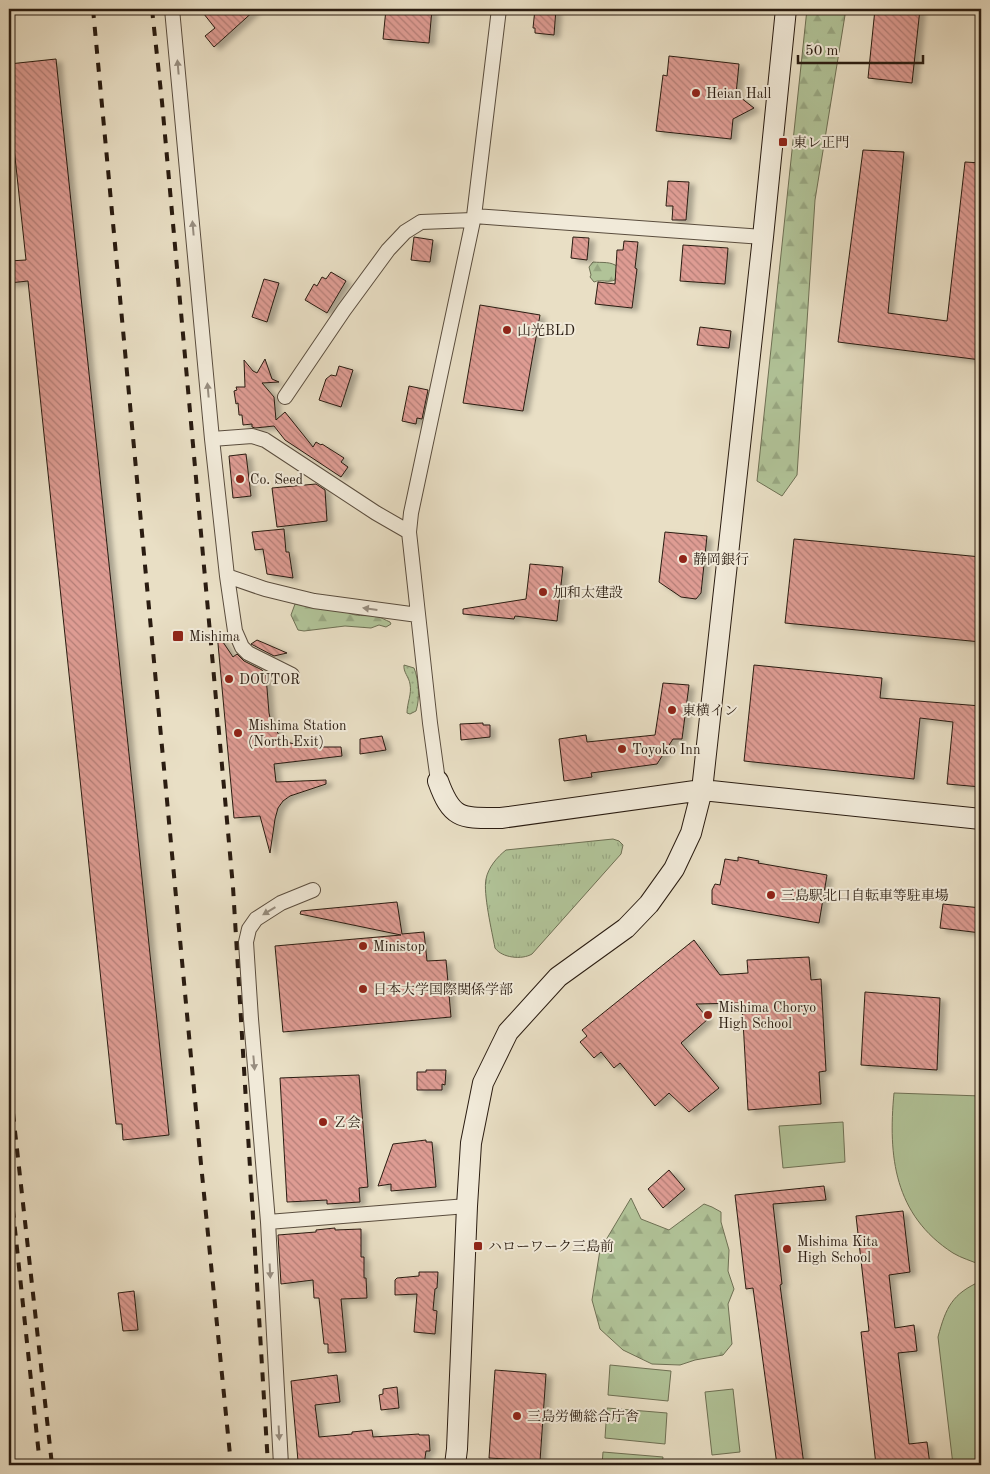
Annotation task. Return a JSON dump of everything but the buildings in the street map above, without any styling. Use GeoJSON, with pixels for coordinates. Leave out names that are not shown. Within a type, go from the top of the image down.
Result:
{"type":"FeatureCollection","features":[{"type":"Feature","properties":{"kind":"street"},"geometry":{"type":"LineString","coordinates":[[172,9],[212,439],[235,632],[242,647],[248,653],[292,675]]}},
{"type":"Feature","properties":{"kind":"street"},"geometry":{"type":"LineString","coordinates":[[499,9],[474,218],[413,504],[409,532],[438,781],[450,808],[460,814],[476,818],[500,818],[702,790],[981,820]]}},
{"type":"Feature","properties":{"kind":"street"},"geometry":{"type":"LineString","coordinates":[[455,1465],[466,1206],[471,1143],[483,1083],[508,1032],[558,977],[626,928],[649,904],[674,869],[691,833],[702,790],[763,237],[786,9]]}},
{"type":"Feature","properties":{"kind":"street"},"geometry":{"type":"LineString","coordinates":[[285,397],[344,310],[388,250],[405,232],[421,222],[474,218],[763,237]]}},
{"type":"Feature","properties":{"kind":"street"},"geometry":{"type":"LineString","coordinates":[[212,439],[252,436],[265,440],[376,513],[409,532]]}},
{"type":"Feature","properties":{"kind":"street"},"geometry":{"type":"LineString","coordinates":[[227,576],[265,589],[314,601],[418,615]]}},
{"type":"Feature","properties":{"kind":"street"},"geometry":{"type":"LineString","coordinates":[[281,1465],[268,1222],[246,942],[249,928],[256,919],[281,903],[313,890]]}},
{"type":"Feature","properties":{"kind":"street"},"geometry":{"type":"LineString","coordinates":[[268,1222],[466,1206]]}},
{"type":"Feature","properties":{"kind":"green space"},"geometry":{"type":"Polygon","coordinates":[[[807,9],[846,9],[815,200],[797,475],[782,496],[757,481],[807,9]]]}},
{"type":"Feature","properties":{"kind":"green space"},"geometry":{"type":"Polygon","coordinates":[[[593,262],[609,263],[618,267],[615,280],[594,282],[590,277],[589,267],[593,262]]]}},
{"type":"Feature","properties":{"kind":"green space"},"geometry":{"type":"Polygon","coordinates":[[[300,603],[350,614],[377,616],[391,624],[386,627],[379,625],[371,628],[345,626],[304,631],[298,630],[291,615],[295,604],[300,603]]]}},
{"type":"Feature","properties":{"kind":"green space"},"geometry":{"type":"Polygon","coordinates":[[[404,665],[414,668],[418,684],[416,711],[410,714],[407,713],[410,684],[404,670],[404,665]]]}},
{"type":"Feature","properties":{"kind":"green space"},"geometry":{"type":"Polygon","coordinates":[[[613,839],[623,845],[621,854],[532,954],[523,957],[512,957],[502,954],[495,948],[485,885],[489,871],[499,856],[506,850],[613,839]]]}},
{"type":"Feature","properties":{"kind":"green space"},"geometry":{"type":"Polygon","coordinates":[[[894,1093],[981,1096],[981,1265],[956,1255],[933,1238],[918,1221],[907,1202],[899,1182],[894,1161],[892,1116],[894,1093]]]}},
{"type":"Feature","properties":{"kind":"green space"},"geometry":{"type":"Polygon","coordinates":[[[843,1122],[845,1162],[783,1168],[779,1126],[843,1122]]]}},
{"type":"Feature","properties":{"kind":"green space"},"geometry":{"type":"Polygon","coordinates":[[[631,1198],[641,1219],[669,1230],[704,1204],[721,1212],[721,1222],[729,1250],[728,1271],[734,1289],[728,1304],[732,1344],[723,1355],[680,1365],[652,1364],[623,1350],[600,1329],[592,1300],[600,1250],[631,1198]]]}},
{"type":"Feature","properties":{"kind":"green space"},"geometry":{"type":"Polygon","coordinates":[[[981,1281],[981,1465],[953,1465],[938,1337],[944,1317],[952,1303],[963,1291],[981,1281]]]}},
{"type":"Feature","properties":{"kind":"green space"},"geometry":{"type":"Polygon","coordinates":[[[610,1365],[671,1371],[668,1401],[608,1395],[610,1365]]]}},
{"type":"Feature","properties":{"kind":"green space"},"geometry":{"type":"Polygon","coordinates":[[[733,1389],[740,1452],[712,1455],[705,1392],[733,1389]]]}},
{"type":"Feature","properties":{"kind":"green space"},"geometry":{"type":"Polygon","coordinates":[[[607,1408],[667,1413],[665,1444],[605,1438],[607,1408]]]}},
{"type":"Feature","properties":{"kind":"green space"},"geometry":{"type":"Polygon","coordinates":[[[603,1452],[663,1457],[662,1465],[602,1465],[603,1452]]]}},
{"type":"Feature","properties":{"kind":"railway"},"geometry":{"type":"LineString","coordinates":[[93,9],[231,1465]]}},
{"type":"Feature","properties":{"kind":"railway"},"geometry":{"type":"LineString","coordinates":[[152,9],[233,887],[268,1465]]}},
{"type":"Feature","properties":{"kind":"railway"},"geometry":{"type":"LineString","coordinates":[[9,1077],[52,1465]]}},
{"type":"Feature","properties":{"kind":"railway"},"geometry":{"type":"LineString","coordinates":[[9,1173],[40,1465]]}},
{"type":"Feature","properties":{"kind":"place","name":"Heian Hall"},"geometry":{"type":"Point","coordinates":[696,93]}},
{"type":"Feature","properties":{"kind":"place","name":"東レ正門"},"geometry":{"type":"Point","coordinates":[783,142]}},
{"type":"Feature","properties":{"kind":"place","name":"山光BLD"},"geometry":{"type":"Point","coordinates":[507,330]}},
{"type":"Feature","properties":{"kind":"place","name":"Co. Seed"},"geometry":{"type":"Point","coordinates":[240,479]}},
{"type":"Feature","properties":{"kind":"place","name":"静岡銀行"},"geometry":{"type":"Point","coordinates":[683,559]}},
{"type":"Feature","properties":{"kind":"place","name":"加和太建設"},"geometry":{"type":"Point","coordinates":[543,592]}},
{"type":"Feature","properties":{"kind":"place","name":"Mishima"},"geometry":{"type":"Point","coordinates":[178,636]}},
{"type":"Feature","properties":{"kind":"place","name":"DOUTOR"},"geometry":{"type":"Point","coordinates":[229,679]}},
{"type":"Feature","properties":{"kind":"place","name":"東横イン"},"geometry":{"type":"Point","coordinates":[672,710]}},
{"type":"Feature","properties":{"kind":"place","name":"Mishima Station (North Exit)"},"geometry":{"type":"Point","coordinates":[238,733]}},
{"type":"Feature","properties":{"kind":"place","name":"Toyoko Inn"},"geometry":{"type":"Point","coordinates":[622,749]}},
{"type":"Feature","properties":{"kind":"place","name":"三島駅北口自転車等駐車場"},"geometry":{"type":"Point","coordinates":[771,895]}},
{"type":"Feature","properties":{"kind":"place","name":"Ministop"},"geometry":{"type":"Point","coordinates":[363,946]}},
{"type":"Feature","properties":{"kind":"place","name":"日本大学国際関係学部"},"geometry":{"type":"Point","coordinates":[363,989]}},
{"type":"Feature","properties":{"kind":"place","name":"Mishima Choryo High School"},"geometry":{"type":"Point","coordinates":[708,1015]}},
{"type":"Feature","properties":{"kind":"place","name":"Ｚ会"},"geometry":{"type":"Point","coordinates":[323,1122]}},
{"type":"Feature","properties":{"kind":"place","name":"ハローワーク三島前"},"geometry":{"type":"Point","coordinates":[478,1246]}},
{"type":"Feature","properties":{"kind":"place","name":"Mishima Kita High School"},"geometry":{"type":"Point","coordinates":[787,1249]}},
{"type":"Feature","properties":{"kind":"place","name":"三島労働総合庁舎"},"geometry":{"type":"Point","coordinates":[517,1416]}}]}
